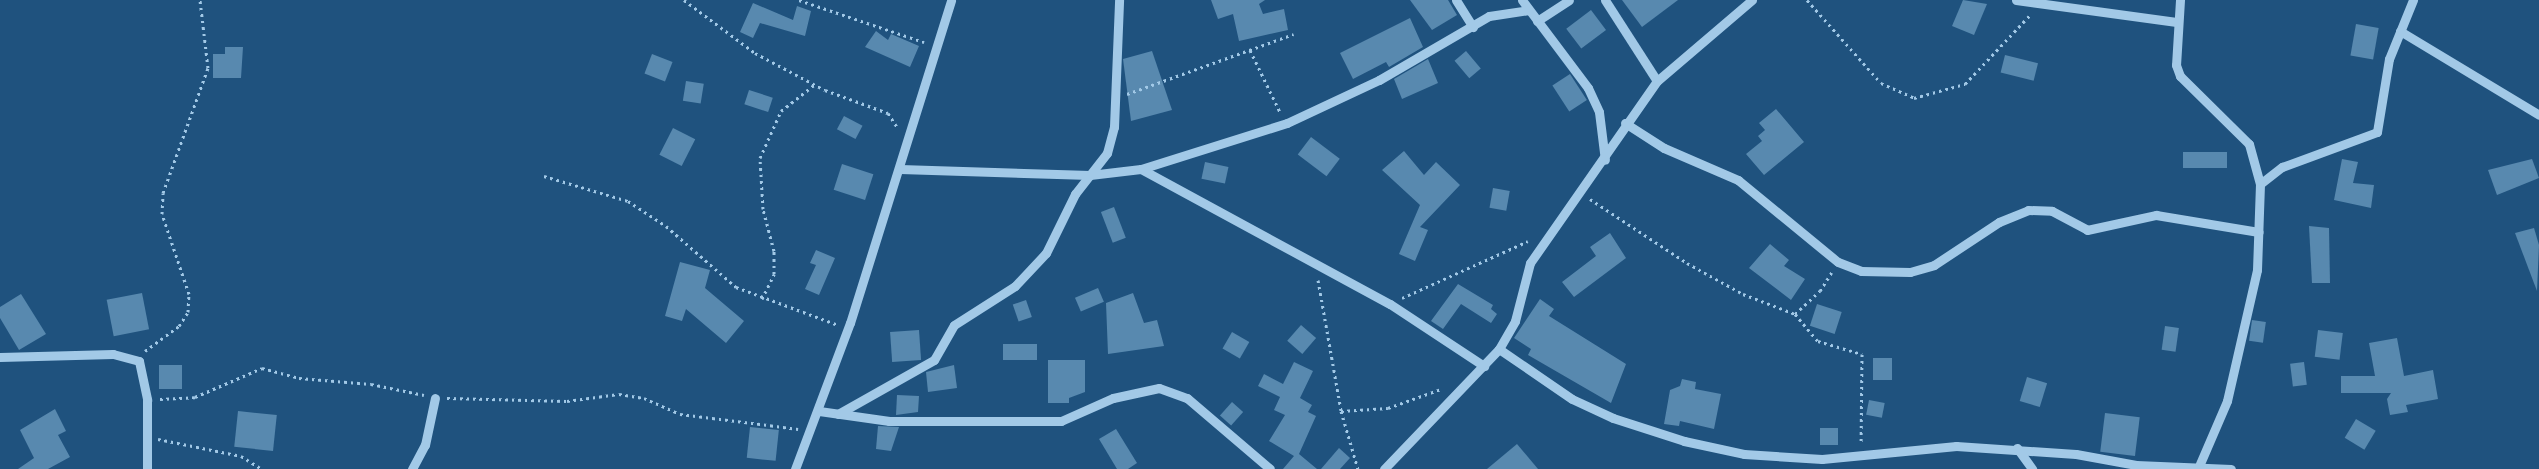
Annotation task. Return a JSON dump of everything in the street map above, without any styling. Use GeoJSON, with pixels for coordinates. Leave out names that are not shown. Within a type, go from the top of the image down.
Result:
{"type":"FeatureCollection","features":[{"type":"Feature","properties":{"kind":"street"},"geometry":{"type":"LineString","coordinates":[[796,469],[848,329],[900,169],[902,155],[951,0]]}},
{"type":"Feature","properties":{"kind":"street"},"geometry":{"type":"LineString","coordinates":[[838,414],[934,360],[954,325],[1032,272],[1090,176],[1108,153],[1115,99],[1119,0]]}},
{"type":"Feature","properties":{"kind":"street"},"geometry":{"type":"LineString","coordinates":[[1456,0],[1473,27]]}},
{"type":"Feature","properties":{"kind":"street"},"geometry":{"type":"LineString","coordinates":[[1522,0],[1588,88],[1600,112],[1605,160]]}},
{"type":"Feature","properties":{"kind":"street"},"geometry":{"type":"LineString","coordinates":[[1537,21],[1569,0]]}},
{"type":"Feature","properties":{"kind":"street"},"geometry":{"type":"LineString","coordinates":[[1605,0],[1656,81]]}},
{"type":"Feature","properties":{"kind":"street"},"geometry":{"type":"LineString","coordinates":[[1384,469],[1499,349],[1515,322],[1530,263],[1550,231],[1581,194],[1605,160],[1625,123],[1656,81],[1752,0]]}},
{"type":"Feature","properties":{"kind":"street"},"geometry":{"type":"LineString","coordinates":[[2016,0],[2177,22]]}},
{"type":"Feature","properties":{"kind":"street"},"geometry":{"type":"LineString","coordinates":[[2180,0],[2177,22],[2180,76],[2249,144],[2260,184],[2257,270],[2227,401],[2200,466]]}},
{"type":"Feature","properties":{"kind":"street"},"geometry":{"type":"LineString","coordinates":[[2260,184],[2282,167],[2377,132],[2389,59],[2413,0]]}},
{"type":"Feature","properties":{"kind":"street"},"geometry":{"type":"LineString","coordinates":[[900,169],[1090,176],[1141,169],[1286,123],[1378,80],[1495,13],[1529,10]]}},
{"type":"Feature","properties":{"kind":"street"},"geometry":{"type":"LineString","coordinates":[[2400,31],[2539,115]]}},
{"type":"Feature","properties":{"kind":"street"},"geometry":{"type":"LineString","coordinates":[[1625,123],[1664,148],[1738,180],[1838,262],[1886,273],[1923,269],[1999,222],[2028,210],[2052,211],[2093,231],[2156,215],[2259,232]]}},
{"type":"Feature","properties":{"kind":"street"},"geometry":{"type":"LineString","coordinates":[[1141,169],[1390,304],[1484,366]]}},
{"type":"Feature","properties":{"kind":"street"},"geometry":{"type":"LineString","coordinates":[[1499,349],[1580,403],[1684,441],[1764,456],[1822,459],[1956,446],[2017,448],[2136,465],[2200,466],[2231,469]]}},
{"type":"Feature","properties":{"kind":"street"},"geometry":{"type":"LineString","coordinates":[[0,357],[133,357],[143,370],[147,400],[147,469]]}},
{"type":"Feature","properties":{"kind":"street"},"geometry":{"type":"LineString","coordinates":[[819,411],[889,421],[1061,420],[1113,398],[1159,388],[1187,398],[1270,469]]}},
{"type":"Feature","properties":{"kind":"street"},"geometry":{"type":"LineString","coordinates":[[412,469],[425,445],[435,398]]}},
{"type":"Feature","properties":{"kind":"street"},"geometry":{"type":"LineString","coordinates":[[2017,448],[2032,469]]}},
{"type":"Feature","properties":{"kind":"path"},"geometry":{"type":"LineString","coordinates":[[133,357],[160,342],[188,312],[189,294],[162,214],[162,193],[208,68],[200,0]]}},
{"type":"Feature","properties":{"kind":"path"},"geometry":{"type":"LineString","coordinates":[[684,0],[742,44],[814,84],[888,113],[897,126],[902,155]]}},
{"type":"Feature","properties":{"kind":"path"},"geometry":{"type":"LineString","coordinates":[[799,0],[937,47]]}},
{"type":"Feature","properties":{"kind":"path"},"geometry":{"type":"LineString","coordinates":[[1807,0],[1881,83],[1914,98],[1965,84],[2000,43],[2042,5]]}},
{"type":"Feature","properties":{"kind":"path"},"geometry":{"type":"LineString","coordinates":[[1115,99],[1294,34]]}},
{"type":"Feature","properties":{"kind":"path"},"geometry":{"type":"LineString","coordinates":[[1250,50],[1286,123]]}},
{"type":"Feature","properties":{"kind":"path"},"geometry":{"type":"LineString","coordinates":[[762,299],[774,274],[774,251],[762,209],[760,158],[781,111],[814,84]]}},
{"type":"Feature","properties":{"kind":"path"},"geometry":{"type":"LineString","coordinates":[[544,176],[628,201],[666,226],[736,286],[762,299],[848,329]]}},
{"type":"Feature","properties":{"kind":"path"},"geometry":{"type":"LineString","coordinates":[[1581,194],[1687,263],[1743,294],[1794,314],[1818,341],[1865,358],[1861,454]]}},
{"type":"Feature","properties":{"kind":"path"},"geometry":{"type":"LineString","coordinates":[[1390,304],[1434,280],[1550,231]]}},
{"type":"Feature","properties":{"kind":"path"},"geometry":{"type":"LineString","coordinates":[[1315,262],[1341,411],[1358,469]]}},
{"type":"Feature","properties":{"kind":"path"},"geometry":{"type":"LineString","coordinates":[[1794,314],[1820,291],[1838,262]]}},
{"type":"Feature","properties":{"kind":"path"},"geometry":{"type":"LineString","coordinates":[[147,400],[195,397],[262,368],[299,378],[371,384],[435,398],[567,401],[619,394],[644,398],[680,414],[810,430]]}},
{"type":"Feature","properties":{"kind":"path"},"geometry":{"type":"LineString","coordinates":[[1341,411],[1388,408],[1445,388]]}},
{"type":"Feature","properties":{"kind":"path"},"geometry":{"type":"LineString","coordinates":[[147,437],[206,446],[240,456],[262,469]]}},
{"type":"Feature","properties":{"kind":"building"},"geometry":{"type":"Polygon","coordinates":[[[1211,0],[1265,0],[1259,4],[1263,14],[1284,9],[1288,30],[1239,41],[1233,14],[1218,19],[1211,0]]]}},
{"type":"Feature","properties":{"kind":"building"},"geometry":{"type":"Polygon","coordinates":[[[1410,0],[1448,0],[1457,15],[1432,30],[1410,0]]]}},
{"type":"Feature","properties":{"kind":"building"},"geometry":{"type":"Polygon","coordinates":[[[1622,0],[1678,0],[1642,27],[1622,0]]]}},
{"type":"Feature","properties":{"kind":"building"},"geometry":{"type":"Polygon","coordinates":[[[1963,0],[1987,4],[1974,35],[1952,26],[1963,0]]]}},
{"type":"Feature","properties":{"kind":"building"},"geometry":{"type":"Polygon","coordinates":[[[753,3],[793,20],[797,6],[811,11],[805,36],[760,23],[753,38],[740,32],[753,3]]]}},
{"type":"Feature","properties":{"kind":"building"},"geometry":{"type":"Polygon","coordinates":[[[1591,10],[1606,30],[1581,49],[1566,29],[1591,10]]]}},
{"type":"Feature","properties":{"kind":"building"},"geometry":{"type":"Polygon","coordinates":[[[1410,18],[1423,47],[1389,67],[1386,62],[1353,79],[1340,53],[1410,18]]]}},
{"type":"Feature","properties":{"kind":"building"},"geometry":{"type":"Polygon","coordinates":[[[2356,24],[2379,28],[2373,60],[2350,56],[2356,24]]]}},
{"type":"Feature","properties":{"kind":"building"},"geometry":{"type":"Polygon","coordinates":[[[876,31],[888,40],[891,34],[919,46],[910,67],[865,47],[876,31]]]}},
{"type":"Feature","properties":{"kind":"building"},"geometry":{"type":"Polygon","coordinates":[[[225,47],[243,47],[241,78],[213,78],[213,54],[225,54],[225,47]]]}},
{"type":"Feature","properties":{"kind":"building"},"geometry":{"type":"Polygon","coordinates":[[[1152,51],[1172,110],[1131,121],[1123,59],[1152,51]]]}},
{"type":"Feature","properties":{"kind":"building"},"geometry":{"type":"Polygon","coordinates":[[[1466,51],[1481,69],[1469,78],[1455,61],[1466,51]]]}},
{"type":"Feature","properties":{"kind":"building"},"geometry":{"type":"Polygon","coordinates":[[[652,54],[673,62],[665,81],[644,74],[652,54]]]}},
{"type":"Feature","properties":{"kind":"building"},"geometry":{"type":"Polygon","coordinates":[[[2005,55],[2038,63],[2034,81],[2001,72],[2005,55]]]}},
{"type":"Feature","properties":{"kind":"building"},"geometry":{"type":"Polygon","coordinates":[[[1428,59],[1438,83],[1402,99],[1394,79],[1428,59]]]}},
{"type":"Feature","properties":{"kind":"building"},"geometry":{"type":"Polygon","coordinates":[[[1570,74],[1587,100],[1569,111],[1552,85],[1570,74]]]}},
{"type":"Feature","properties":{"kind":"building"},"geometry":{"type":"Polygon","coordinates":[[[686,81],[704,84],[701,104],[683,101],[686,81]]]}},
{"type":"Feature","properties":{"kind":"building"},"geometry":{"type":"Polygon","coordinates":[[[749,90],[773,98],[768,112],[744,104],[749,90]]]}},
{"type":"Feature","properties":{"kind":"building"},"geometry":{"type":"Polygon","coordinates":[[[1776,109],[1804,142],[1764,175],[1746,154],[1762,141],[1758,136],[1765,130],[1759,123],[1776,109]]]}},
{"type":"Feature","properties":{"kind":"building"},"geometry":{"type":"Polygon","coordinates":[[[844,116],[863,126],[855,139],[837,129],[844,116]]]}},
{"type":"Feature","properties":{"kind":"building"},"geometry":{"type":"Polygon","coordinates":[[[673,128],[695,139],[682,166],[659,155],[673,128]]]}},
{"type":"Feature","properties":{"kind":"building"},"geometry":{"type":"Polygon","coordinates":[[[1311,137],[1340,159],[1327,176],[1298,155],[1311,137]]]}},
{"type":"Feature","properties":{"kind":"building"},"geometry":{"type":"Polygon","coordinates":[[[1404,151],[1424,175],[1436,162],[1460,185],[1420,227],[1428,230],[1415,261],[1399,254],[1420,205],[1382,170],[1404,151]]]}},
{"type":"Feature","properties":{"kind":"building"},"geometry":{"type":"Polygon","coordinates":[[[2183,152],[2227,152],[2227,168],[2183,168],[2183,152]]]}},
{"type":"Feature","properties":{"kind":"building"},"geometry":{"type":"Polygon","coordinates":[[[2342,159],[2358,162],[2353,183],[2374,185],[2371,208],[2334,200],[2342,159]]]}},
{"type":"Feature","properties":{"kind":"building"},"geometry":{"type":"Polygon","coordinates":[[[2532,159],[2539,178],[2497,195],[2488,170],[2532,159]]]}},
{"type":"Feature","properties":{"kind":"building"},"geometry":{"type":"Polygon","coordinates":[[[1205,162],[1228,167],[1225,184],[1201,179],[1205,162]]]}},
{"type":"Feature","properties":{"kind":"building"},"geometry":{"type":"Polygon","coordinates":[[[842,164],[873,174],[865,200],[834,190],[842,164]]]}},
{"type":"Feature","properties":{"kind":"building"},"geometry":{"type":"Polygon","coordinates":[[[1493,188],[1510,191],[1506,211],[1490,208],[1493,188]]]}},
{"type":"Feature","properties":{"kind":"building"},"geometry":{"type":"Polygon","coordinates":[[[1114,207],[1126,238],[1113,243],[1101,212],[1114,207]]]}},
{"type":"Feature","properties":{"kind":"building"},"geometry":{"type":"Polygon","coordinates":[[[2309,226],[2329,228],[2330,283],[2312,283],[2309,226]]]}},
{"type":"Feature","properties":{"kind":"building"},"geometry":{"type":"Polygon","coordinates":[[[2534,228],[2539,245],[2537,291],[2515,233],[2534,228]]]}},
{"type":"Feature","properties":{"kind":"building"},"geometry":{"type":"Polygon","coordinates":[[[1610,233],[1626,258],[1574,297],[1562,282],[1596,256],[1590,247],[1610,233]]]}},
{"type":"Feature","properties":{"kind":"building"},"geometry":{"type":"Polygon","coordinates":[[[1770,244],[1789,260],[1784,266],[1805,279],[1791,300],[1749,268],[1770,244]]]}},
{"type":"Feature","properties":{"kind":"building"},"geometry":{"type":"Polygon","coordinates":[[[816,250],[835,258],[819,295],[805,289],[816,265],[810,263],[816,250]]]}},
{"type":"Feature","properties":{"kind":"building"},"geometry":{"type":"Polygon","coordinates":[[[680,262],[710,270],[705,288],[744,321],[726,343],[686,309],[682,321],[665,316],[680,262]]]}},
{"type":"Feature","properties":{"kind":"building"},"geometry":{"type":"Polygon","coordinates":[[[1458,284],[1493,305],[1491,309],[1497,314],[1491,323],[1461,304],[1443,329],[1431,321],[1458,284]]]}},
{"type":"Feature","properties":{"kind":"building"},"geometry":{"type":"Polygon","coordinates":[[[1098,288],[1104,302],[1081,312],[1075,298],[1098,288]]]}},
{"type":"Feature","properties":{"kind":"building"},"geometry":{"type":"Polygon","coordinates":[[[142,293],[149,329],[114,336],[107,300],[142,293]]]}},
{"type":"Feature","properties":{"kind":"building"},"geometry":{"type":"Polygon","coordinates":[[[1133,293],[1144,323],[1157,320],[1164,346],[1108,354],[1106,303],[1133,293]]]}},
{"type":"Feature","properties":{"kind":"building"},"geometry":{"type":"Polygon","coordinates":[[[21,294],[46,334],[19,350],[0,318],[0,307],[21,294]]]}},
{"type":"Feature","properties":{"kind":"building"},"geometry":{"type":"Polygon","coordinates":[[[1540,299],[1554,309],[1549,316],[1626,364],[1611,403],[1528,355],[1531,349],[1514,338],[1540,299]]]}},
{"type":"Feature","properties":{"kind":"building"},"geometry":{"type":"Polygon","coordinates":[[[1026,300],[1032,317],[1019,322],[1013,305],[1026,300]]]}},
{"type":"Feature","properties":{"kind":"building"},"geometry":{"type":"Polygon","coordinates":[[[1817,304],[1842,312],[1835,334],[1810,326],[1817,304]]]}},
{"type":"Feature","properties":{"kind":"building"},"geometry":{"type":"Polygon","coordinates":[[[2252,320],[2266,322],[2263,343],[2249,341],[2252,320]]]}},
{"type":"Feature","properties":{"kind":"building"},"geometry":{"type":"Polygon","coordinates":[[[1301,325],[1316,338],[1302,354],[1287,341],[1301,325]]]}},
{"type":"Feature","properties":{"kind":"building"},"geometry":{"type":"Polygon","coordinates":[[[2165,326],[2179,328],[2176,352],[2162,350],[2165,326]]]}},
{"type":"Feature","properties":{"kind":"building"},"geometry":{"type":"Polygon","coordinates":[[[919,330],[921,360],[892,362],[890,332],[919,330]]]}},
{"type":"Feature","properties":{"kind":"building"},"geometry":{"type":"Polygon","coordinates":[[[2318,330],[2343,333],[2340,360],[2315,357],[2318,330]]]}},
{"type":"Feature","properties":{"kind":"building"},"geometry":{"type":"Polygon","coordinates":[[[1232,332],[1249,342],[1240,358],[1222,348],[1232,332]]]}},
{"type":"Feature","properties":{"kind":"building"},"geometry":{"type":"Polygon","coordinates":[[[2397,338],[2404,376],[2433,370],[2438,399],[2406,405],[2408,412],[2390,415],[2387,399],[2391,393],[2341,393],[2341,376],[2375,376],[2369,343],[2397,338]]]}},
{"type":"Feature","properties":{"kind":"building"},"geometry":{"type":"Polygon","coordinates":[[[1003,344],[1037,344],[1037,360],[1003,360],[1003,344]]]}},
{"type":"Feature","properties":{"kind":"building"},"geometry":{"type":"Polygon","coordinates":[[[1873,358],[1892,358],[1892,380],[1873,380],[1873,358]]]}},
{"type":"Feature","properties":{"kind":"building"},"geometry":{"type":"Polygon","coordinates":[[[1048,360],[1085,360],[1085,392],[1069,398],[1069,403],[1048,403],[1048,360]]]}},
{"type":"Feature","properties":{"kind":"building"},"geometry":{"type":"Polygon","coordinates":[[[1294,362],[1313,371],[1300,398],[1312,405],[1308,412],[1316,416],[1299,454],[1317,469],[1283,469],[1294,456],[1269,441],[1285,415],[1274,410],[1280,397],[1258,386],[1264,374],[1283,384],[1294,362]]]}},
{"type":"Feature","properties":{"kind":"building"},"geometry":{"type":"Polygon","coordinates":[[[2304,362],[2307,385],[2293,387],[2290,364],[2304,362]]]}},
{"type":"Feature","properties":{"kind":"building"},"geometry":{"type":"Polygon","coordinates":[[[159,365],[182,365],[182,389],[159,389],[159,365]]]}},
{"type":"Feature","properties":{"kind":"building"},"geometry":{"type":"Polygon","coordinates":[[[954,365],[957,388],[928,392],[926,372],[954,365]]]}},
{"type":"Feature","properties":{"kind":"building"},"geometry":{"type":"Polygon","coordinates":[[[2027,377],[2047,383],[2040,407],[2020,401],[2027,377]]]}},
{"type":"Feature","properties":{"kind":"building"},"geometry":{"type":"Polygon","coordinates":[[[1682,379],[1696,382],[1695,389],[1721,394],[1714,429],[1680,421],[1679,426],[1664,424],[1670,390],[1680,386],[1682,379]]]}},
{"type":"Feature","properties":{"kind":"building"},"geometry":{"type":"Polygon","coordinates":[[[897,395],[919,396],[918,412],[896,415],[897,395]]]}},
{"type":"Feature","properties":{"kind":"building"},"geometry":{"type":"Polygon","coordinates":[[[1869,400],[1885,403],[1882,418],[1866,415],[1869,400]]]}},
{"type":"Feature","properties":{"kind":"building"},"geometry":{"type":"Polygon","coordinates":[[[1232,402],[1243,412],[1231,425],[1220,415],[1232,402]]]}},
{"type":"Feature","properties":{"kind":"building"},"geometry":{"type":"Polygon","coordinates":[[[55,409],[66,431],[58,435],[70,457],[48,469],[18,469],[34,458],[20,430],[55,409]]]}},
{"type":"Feature","properties":{"kind":"building"},"geometry":{"type":"Polygon","coordinates":[[[238,411],[277,415],[273,451],[234,447],[238,411]]]}},
{"type":"Feature","properties":{"kind":"building"},"geometry":{"type":"Polygon","coordinates":[[[2105,413],[2140,417],[2135,456],[2100,452],[2105,413]]]}},
{"type":"Feature","properties":{"kind":"building"},"geometry":{"type":"Polygon","coordinates":[[[2356,419],[2376,431],[2364,450],[2345,438],[2356,419]]]}},
{"type":"Feature","properties":{"kind":"building"},"geometry":{"type":"Polygon","coordinates":[[[878,426],[899,427],[891,451],[876,449],[878,426]]]}},
{"type":"Feature","properties":{"kind":"building"},"geometry":{"type":"Polygon","coordinates":[[[750,427],[779,430],[776,461],[747,458],[750,427]]]}},
{"type":"Feature","properties":{"kind":"building"},"geometry":{"type":"Polygon","coordinates":[[[1820,428],[1838,428],[1838,445],[1820,445],[1820,428]]]}},
{"type":"Feature","properties":{"kind":"building"},"geometry":{"type":"Polygon","coordinates":[[[1116,429],[1137,463],[1128,469],[1117,469],[1099,439],[1116,429]]]}},
{"type":"Feature","properties":{"kind":"building"},"geometry":{"type":"Polygon","coordinates":[[[1517,444],[1538,469],[1487,469],[1517,444]]]}},
{"type":"Feature","properties":{"kind":"building"},"geometry":{"type":"Polygon","coordinates":[[[1339,448],[1350,458],[1340,469],[1321,469],[1339,448]]]}}]}
